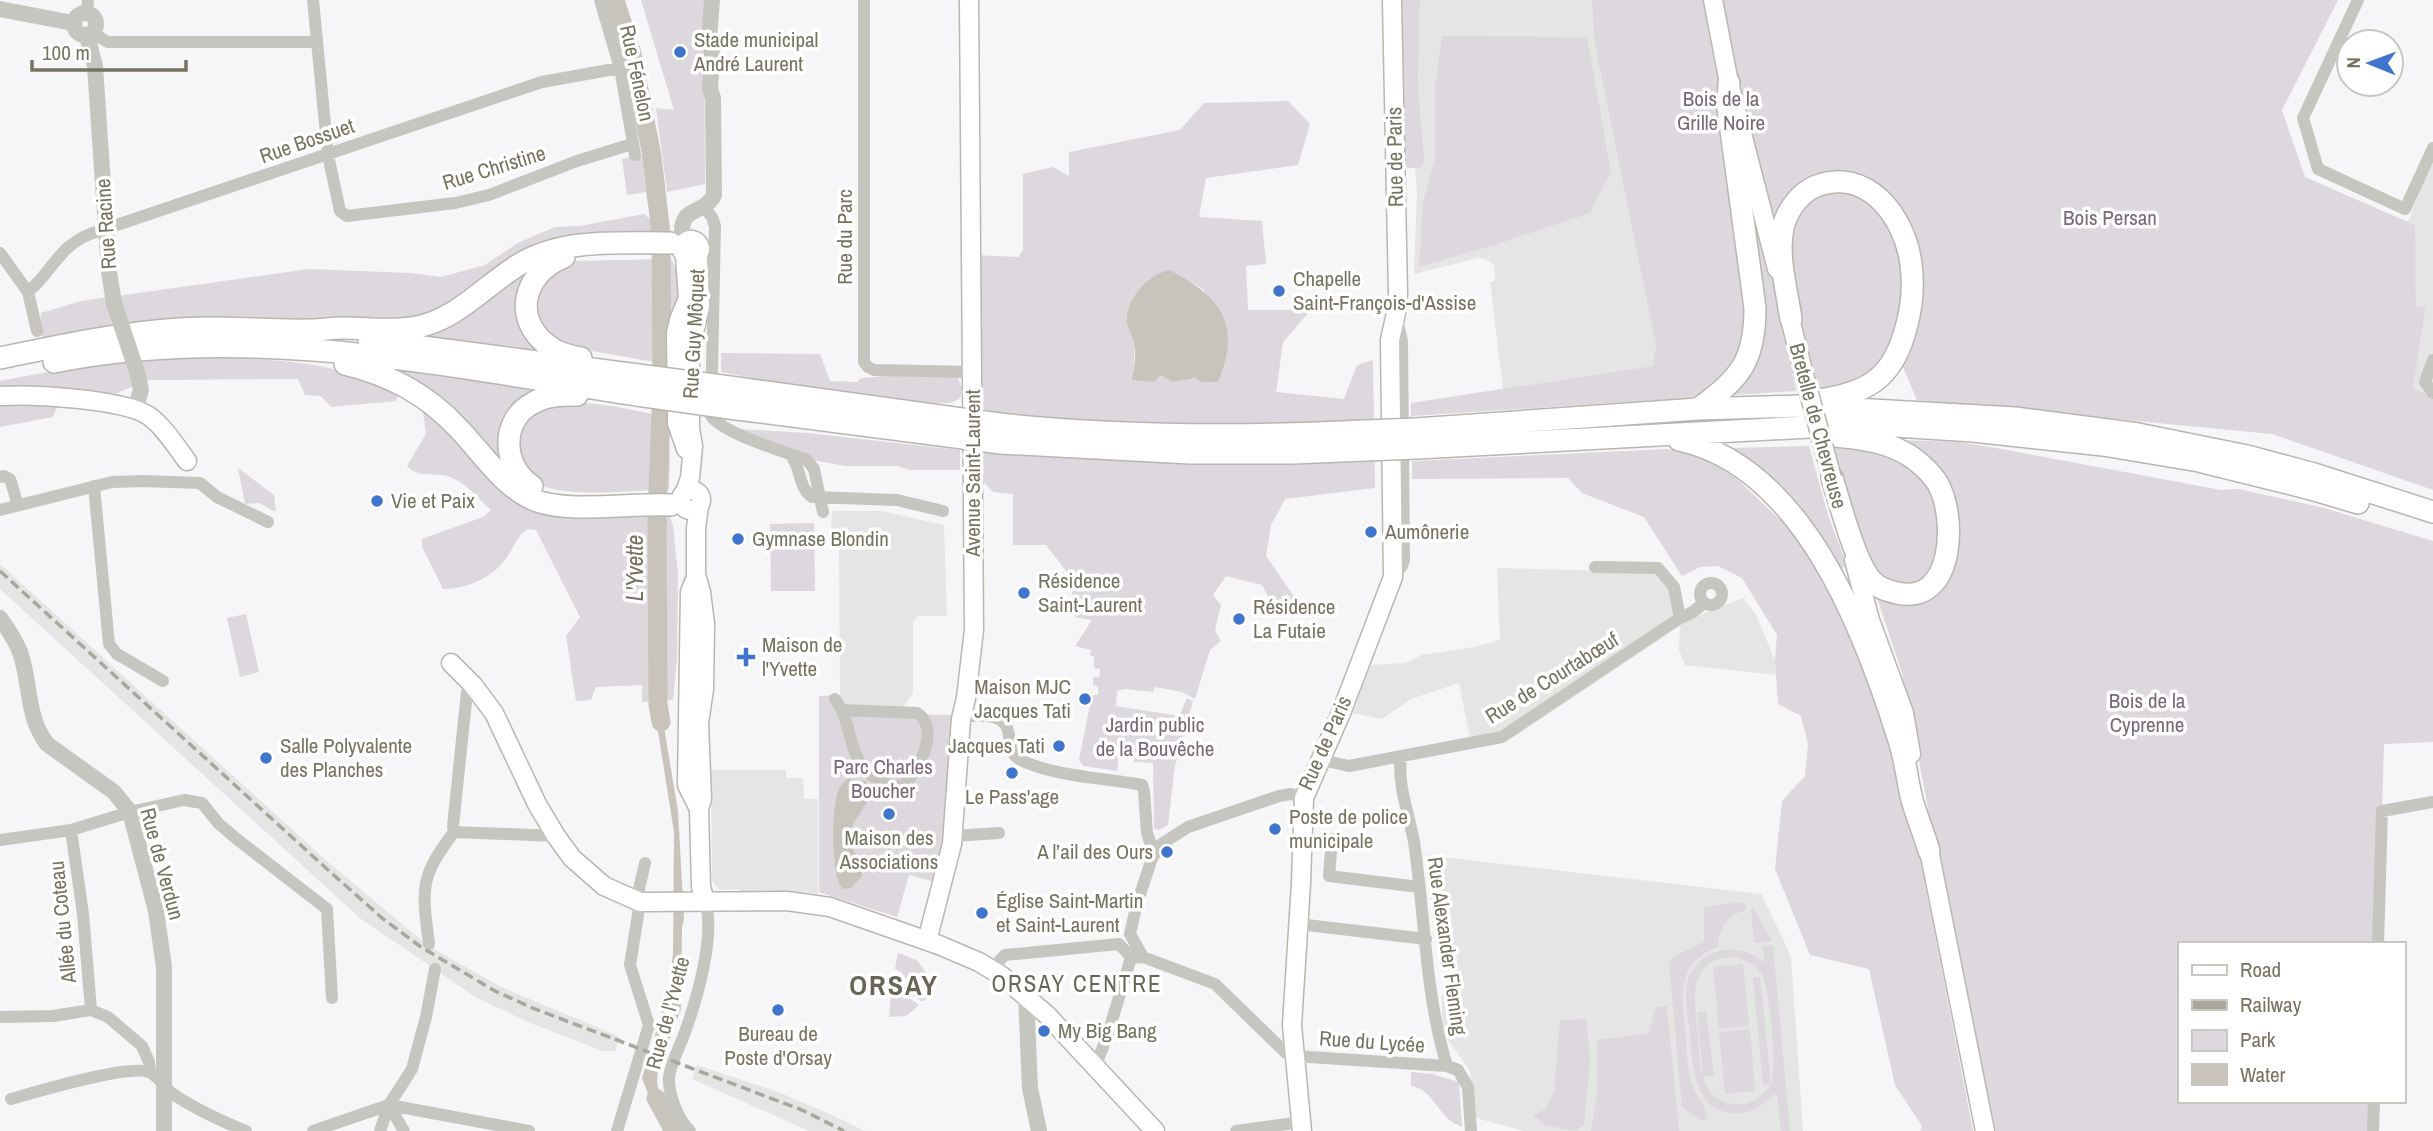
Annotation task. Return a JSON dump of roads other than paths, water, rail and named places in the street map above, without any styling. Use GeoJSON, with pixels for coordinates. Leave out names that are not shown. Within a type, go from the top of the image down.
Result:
{"type":"FeatureCollection","features":[{"type":"Feature","properties":{"kind":"highway"},"geometry":{"type":"LineString","coordinates":[[1698,409],[1737,377],[1749,355],[1755,333],[1755,307],[1728,108],[1729,83]]}},
{"type":"Feature","properties":{"kind":"highway"},"geometry":{"type":"LineString","coordinates":[[1791,319],[1781,240],[1783,225],[1790,209],[1808,190],[1820,185],[1844,181],[1867,189],[1879,198],[1888,210],[1907,244],[1913,283],[1912,306],[1904,337],[1890,366],[1873,384],[1859,391],[1814,400],[1800,407]]}},
{"type":"Feature","properties":{"kind":"highway"},"geometry":{"type":"LineString","coordinates":[[0,358],[135,334],[207,328],[342,328],[382,331],[427,325],[457,311],[519,264],[550,250],[579,245],[675,248]]}},
{"type":"Feature","properties":{"kind":"highway"},"geometry":{"type":"LineString","coordinates":[[637,385],[620,365],[567,355],[551,349],[529,322],[526,306],[528,290],[539,272],[561,258],[577,254],[675,248]]}},
{"type":"Feature","properties":{"kind":"highway"},"geometry":{"type":"LineString","coordinates":[[311,330],[637,385],[1000,434],[1267,436],[1365,440],[1656,436],[1839,425],[1973,431],[2116,447],[2199,461],[2298,485],[2433,527]]}},
{"type":"Feature","properties":{"kind":"highway"},"geometry":{"type":"LineString","coordinates":[[215,346],[236,351],[328,360],[371,370],[394,379],[429,401],[457,426],[512,486],[536,501],[568,506],[677,499]]}},
{"type":"Feature","properties":{"kind":"highway"},"geometry":{"type":"LineString","coordinates":[[0,372],[65,359],[140,349],[285,347],[358,354],[606,390]]}},
{"type":"Feature","properties":{"kind":"highway"},"geometry":{"type":"LineString","coordinates":[[637,385],[606,390],[594,395],[545,397],[522,411],[515,420],[508,444],[513,466],[527,482],[548,492],[573,496],[677,499]]}},
{"type":"Feature","properties":{"kind":"highway"},"geometry":{"type":"LineString","coordinates":[[1417,438],[1698,409],[1800,407],[2015,418],[2138,434],[2247,456],[2433,512]]}},
{"type":"Feature","properties":{"kind":"highway"},"geometry":{"type":"LineString","coordinates":[[1798,429],[1868,441],[1900,450],[1937,482],[1945,501],[1950,528],[1948,550],[1941,570],[1930,586],[1914,594],[1902,595],[1886,591],[1873,582],[1856,549],[1832,478]]}},
{"type":"Feature","properties":{"kind":"highway"},"geometry":{"type":"LineString","coordinates":[[1656,436],[1689,442],[1731,460],[1778,501],[1797,522],[1819,554],[1843,595],[1876,674],[1899,740],[1913,804],[1929,851]]}},
{"type":"Feature","properties":{"kind":"main road","name":"Avenue Saint-Laurent"},"geometry":{"type":"LineString","coordinates":[[927,941],[953,836],[961,719],[974,630],[974,569],[971,546],[973,372],[969,0]]}},
{"type":"Feature","properties":{"kind":"main road","name":"Rue de Paris"},"geometry":{"type":"LineString","coordinates":[[1304,799],[1341,713],[1393,577],[1390,340],[1396,313],[1396,187],[1392,0]]}},
{"type":"Feature","properties":{"kind":"main road","name":"Bretelle de Chevreuse"},"geometry":{"type":"LineString","coordinates":[[1713,0],[1729,83],[1763,222],[1870,620],[1904,713],[1985,1131]]}},
{"type":"Feature","properties":{"kind":"main road","name":"Rue Guy Môquet"},"geometry":{"type":"LineString","coordinates":[[675,248],[700,306],[690,350],[692,446],[677,499],[696,528],[696,586],[690,692],[694,710],[687,785],[699,809],[701,887],[705,901]]}},
{"type":"Feature","properties":{"kind":"main road"},"geometry":{"type":"LineString","coordinates":[[0,396],[47,396],[118,404],[142,412],[157,423],[187,461]]}},
{"type":"Feature","properties":{"kind":"main road"},"geometry":{"type":"LineString","coordinates":[[451,663],[473,685],[494,713],[537,804],[556,836],[572,858],[604,886],[638,902],[787,901],[830,907],[979,962],[1026,995],[1154,1131]]}},
{"type":"Feature","properties":{"kind":"main road"},"geometry":{"type":"LineString","coordinates":[[1301,1126],[1292,1025],[1304,799]]}},
{"type":"Feature","properties":{"kind":"street"},"geometry":{"type":"LineString","coordinates":[[313,0],[328,155]]}},
{"type":"Feature","properties":{"kind":"street","name":"Rue Fénelon"},"geometry":{"type":"LineString","coordinates":[[600,0],[620,68],[634,150]]}},
{"type":"Feature","properties":{"kind":"street"},"geometry":{"type":"LineString","coordinates":[[675,248],[685,218],[711,201],[714,187],[709,19],[712,0]]}},
{"type":"Feature","properties":{"kind":"street","name":"Rue du Parc"},"geometry":{"type":"LineString","coordinates":[[864,0],[864,362],[874,370],[973,372]]}},
{"type":"Feature","properties":{"kind":"street"},"geometry":{"type":"LineString","coordinates":[[2358,0],[2303,118],[2318,169],[2405,209],[2433,148]]}},
{"type":"Feature","properties":{"kind":"street"},"geometry":{"type":"LineString","coordinates":[[0,9],[83,12],[77,33],[90,34],[108,42],[317,42]]}},
{"type":"Feature","properties":{"kind":"street","name":"Rue Racine"},"geometry":{"type":"LineString","coordinates":[[90,34],[95,66],[109,272],[114,303],[138,375],[142,412]]}},
{"type":"Feature","properties":{"kind":"street","name":"Rue Bossuet"},"geometry":{"type":"LineString","coordinates":[[28,292],[70,245],[79,239],[542,82],[620,68]]}},
{"type":"Feature","properties":{"kind":"street","name":"Rue Christine"},"geometry":{"type":"LineString","coordinates":[[328,155],[340,211],[351,216],[454,204],[489,195],[577,161],[634,150]]}},
{"type":"Feature","properties":{"kind":"street"},"geometry":{"type":"LineString","coordinates":[[704,208],[715,226],[711,416],[722,426],[792,457],[807,460],[811,464],[823,512]]}},
{"type":"Feature","properties":{"kind":"street"},"geometry":{"type":"LineString","coordinates":[[0,253],[28,292],[37,331]]}},
{"type":"Feature","properties":{"kind":"street"},"geometry":{"type":"LineString","coordinates":[[2433,360],[2425,382],[2433,393]]}},
{"type":"Feature","properties":{"kind":"street"},"geometry":{"type":"LineString","coordinates":[[187,461],[200,483],[217,497],[268,522]]}},
{"type":"Feature","properties":{"kind":"street"},"geometry":{"type":"LineString","coordinates":[[0,477],[10,479],[18,505]]}},
{"type":"Feature","properties":{"kind":"street"},"geometry":{"type":"LineString","coordinates":[[0,510],[112,482],[200,483]]}},
{"type":"Feature","properties":{"kind":"street"},"geometry":{"type":"LineString","coordinates":[[94,486],[108,644],[117,654],[163,681]]}},
{"type":"Feature","properties":{"kind":"street"},"geometry":{"type":"LineString","coordinates":[[821,497],[897,500],[943,511]]}},
{"type":"Feature","properties":{"kind":"street"},"geometry":{"type":"LineString","coordinates":[[1595,567],[1658,568],[1674,587],[1681,618]]}},
{"type":"Feature","properties":{"kind":"street","name":"Rue de Courtabœuf"},"geometry":{"type":"LineString","coordinates":[[1326,761],[1349,766],[1502,737],[1704,603]]}},
{"type":"Feature","properties":{"kind":"street","name":"Rue de Verdun"},"geometry":{"type":"LineString","coordinates":[[0,618],[21,654],[39,733],[47,744],[114,792],[130,812],[156,911],[164,967],[164,1131]]}},
{"type":"Feature","properties":{"kind":"street"},"geometry":{"type":"LineString","coordinates":[[429,944],[424,882],[431,866],[454,832],[467,692],[473,685]]}},
{"type":"Feature","properties":{"kind":"street"},"geometry":{"type":"LineString","coordinates":[[835,699],[842,710],[859,760],[882,783],[888,786],[904,785],[922,759],[926,721],[917,713],[842,710]]}},
{"type":"Feature","properties":{"kind":"street"},"geometry":{"type":"LineString","coordinates":[[961,719],[971,714],[993,716],[1003,721],[1016,758],[1034,765],[1074,775],[1142,785],[1147,833],[1154,854]]}},
{"type":"Feature","properties":{"kind":"street","name":"Rue Alexander Fleming"},"geometry":{"type":"LineString","coordinates":[[1401,757],[1399,769],[1413,840],[1437,1033],[1447,1066],[1458,1070],[1468,1087],[1471,1131]]}},
{"type":"Feature","properties":{"kind":"street","name":"Rue de Paris"},"geometry":{"type":"LineString","coordinates":[[1135,948],[1136,906],[1154,854],[1160,845],[1188,827],[1279,796],[1291,794],[1304,799]]}},
{"type":"Feature","properties":{"kind":"street"},"geometry":{"type":"LineString","coordinates":[[0,840],[71,831],[130,812],[184,800],[202,803],[237,841],[327,909],[332,998]]}},
{"type":"Feature","properties":{"kind":"street"},"geometry":{"type":"LineString","coordinates":[[2378,942],[2382,811],[2433,802]]}},
{"type":"Feature","properties":{"kind":"street","name":"Allée du Coteau"},"geometry":{"type":"LineString","coordinates":[[71,831],[83,914],[91,1010]]}},
{"type":"Feature","properties":{"kind":"street"},"geometry":{"type":"LineString","coordinates":[[454,832],[556,836]]}},
{"type":"Feature","properties":{"kind":"street"},"geometry":{"type":"LineString","coordinates":[[953,836],[999,833]]}},
{"type":"Feature","properties":{"kind":"street"},"geometry":{"type":"LineString","coordinates":[[1365,842],[1332,839],[1329,876],[1419,887]]}},
{"type":"Feature","properties":{"kind":"street"},"geometry":{"type":"LineString","coordinates":[[617,1131],[630,1081],[648,1033],[647,1017],[632,975],[631,956],[645,863]]}},
{"type":"Feature","properties":{"kind":"street","name":"Rue de l'Yvette"},"geometry":{"type":"LineString","coordinates":[[690,1131],[684,1125],[669,1090],[669,1078],[692,1008],[706,944],[709,912],[705,901]]}},
{"type":"Feature","properties":{"kind":"street"},"geometry":{"type":"LineString","coordinates":[[1095,1067],[1135,948],[1141,907]]}},
{"type":"Feature","properties":{"kind":"street"},"geometry":{"type":"LineString","coordinates":[[1298,924],[1426,939]]}},
{"type":"Feature","properties":{"kind":"street"},"geometry":{"type":"LineString","coordinates":[[1119,944],[1135,948]]}},
{"type":"Feature","properties":{"kind":"street"},"geometry":{"type":"LineString","coordinates":[[991,970],[1005,955],[1119,944],[1135,948],[1215,984],[1286,1053],[1294,1056]]}},
{"type":"Feature","properties":{"kind":"street"},"geometry":{"type":"LineString","coordinates":[[380,1131],[389,1105],[412,1069],[435,969]]}},
{"type":"Feature","properties":{"kind":"street"},"geometry":{"type":"LineString","coordinates":[[1026,995],[1028,1066],[1039,1131]]}},
{"type":"Feature","properties":{"kind":"street"},"geometry":{"type":"LineString","coordinates":[[0,1017],[53,1016],[91,1010],[108,1017],[142,1046],[150,1072],[163,1086],[223,1122],[246,1131]]}},
{"type":"Feature","properties":{"kind":"street"},"geometry":{"type":"LineString","coordinates":[[1273,1038],[1292,1025]]}},
{"type":"Feature","properties":{"kind":"street","name":"Rue du Lycée"},"geometry":{"type":"LineString","coordinates":[[1294,1056],[1447,1066]]}},
{"type":"Feature","properties":{"kind":"street"},"geometry":{"type":"LineString","coordinates":[[11,1099],[85,1079],[136,1071],[150,1072]]}},
{"type":"Feature","properties":{"kind":"street"},"geometry":{"type":"LineString","coordinates":[[2373,1131],[2374,1103]]}},
{"type":"Feature","properties":{"kind":"street"},"geometry":{"type":"LineString","coordinates":[[389,1105],[404,1131]]}},
{"type":"Feature","properties":{"kind":"street"},"geometry":{"type":"LineString","coordinates":[[313,1131],[389,1105],[529,1131]]}},
{"type":"Feature","properties":{"kind":"street"},"geometry":{"type":"LineString","coordinates":[[1236,1131],[1301,1126]]}},
{"type":"Feature","properties":{"kind":"water"},"geometry":{"type":"Polygon","coordinates":[[[1170,270],[1202,291],[1222,314],[1227,328],[1228,344],[1218,382],[1202,382],[1195,378],[1173,382],[1160,375],[1154,382],[1132,380],[1135,351],[1127,324],[1130,304],[1140,288],[1154,276],[1170,270]]]}},
{"type":"Feature","properties":{"kind":"water"},"geometry":{"type":"Polygon","coordinates":[[[665,696],[664,727],[678,811],[684,920],[681,1009],[658,1070],[659,1096],[672,1115],[664,1121],[650,1099],[642,1078],[668,992],[673,954],[674,832],[653,700],[665,696]]]}},
{"type":"Feature","properties":{"kind":"water"},"geometry":{"type":"Polygon","coordinates":[[[848,779],[866,781],[872,793],[855,820],[850,838],[862,876],[851,888],[843,889],[834,856],[834,823],[837,795],[841,785],[848,779]]]}},
{"type":"Feature","properties":{"kind":"waterway","name":"L'Yvette"},"geometry":{"type":"LineString","coordinates":[[615,0],[632,54],[652,156],[661,234],[662,389],[657,516],[658,704],[661,722]]}},
{"type":"Feature","properties":{"kind":"waterway","name":"L'Yvette"},"geometry":{"type":"LineString","coordinates":[[656,1098],[674,1131]]}},
{"type":"Feature","properties":{"kind":"railway"},"geometry":{"type":"LineString","coordinates":[[0,571],[328,870],[382,918],[421,947],[495,991],[535,1009],[802,1110],[844,1131]]}},
{"type":"Feature","properties":{"kind":"place","name":"Stade municipal André Laurent"},"geometry":{"type":"Point","coordinates":[680,52]}},
{"type":"Feature","properties":{"kind":"place","name":"Chapelle Saint-François-d'Assise"},"geometry":{"type":"Point","coordinates":[1279,291]}},
{"type":"Feature","properties":{"kind":"place","name":"Vie et Paix"},"geometry":{"type":"Point","coordinates":[377,501]}},
{"type":"Feature","properties":{"kind":"place","name":"Aumônerie"},"geometry":{"type":"Point","coordinates":[1371,532]}},
{"type":"Feature","properties":{"kind":"place","name":"Gymnase Blondin"},"geometry":{"type":"Point","coordinates":[738,539]}},
{"type":"Feature","properties":{"kind":"place","name":"Résidence Saint-Laurent"},"geometry":{"type":"Point","coordinates":[1024,593]}},
{"type":"Feature","properties":{"kind":"place","name":"Résidence La Futaie"},"geometry":{"type":"Point","coordinates":[1239,619]}},
{"type":"Feature","properties":{"kind":"place","name":"Maison de l'Yvette"},"geometry":{"type":"Point","coordinates":[746,657]}},
{"type":"Feature","properties":{"kind":"place","name":"Maison MJC Jacques Tati"},"geometry":{"type":"Point","coordinates":[1085,699]}},
{"type":"Feature","properties":{"kind":"place","name":"Jacques Tati"},"geometry":{"type":"Point","coordinates":[1059,746]}},
{"type":"Feature","properties":{"kind":"place","name":"Salle Polyvalente des Planches"},"geometry":{"type":"Point","coordinates":[266,758]}},
{"type":"Feature","properties":{"kind":"place","name":"Le Pass'age"},"geometry":{"type":"Point","coordinates":[1012,773]}},
{"type":"Feature","properties":{"kind":"place","name":"Maison des Associations"},"geometry":{"type":"Point","coordinates":[889,814]}},
{"type":"Feature","properties":{"kind":"place","name":"Poste de police municipale"},"geometry":{"type":"Point","coordinates":[1275,829]}},
{"type":"Feature","properties":{"kind":"place","name":"A l’ail des Ours"},"geometry":{"type":"Point","coordinates":[1167,852]}},
{"type":"Feature","properties":{"kind":"place","name":"Église Saint-Martin et Saint-Laurent"},"geometry":{"type":"Point","coordinates":[982,913]}},
{"type":"Feature","properties":{"kind":"place","name":"Bureau de Poste d'Orsay"},"geometry":{"type":"Point","coordinates":[778,1010]}},
{"type":"Feature","properties":{"kind":"place","name":"My Big Bang"},"geometry":{"type":"Point","coordinates":[1044,1031]}},
{"type":"Feature","properties":{"kind":"district","name":"ORSAY CENTRE"},"geometry":{"type":"Point","coordinates":[1077,984]}},
{"type":"Feature","properties":{"kind":"district","name":"ORSAY"},"geometry":{"type":"Point","coordinates":[894,985]}},
{"type":"Feature","properties":{"kind":"park label","name":"Bois de la Grille Noire"},"geometry":{"type":"Point","coordinates":[1721,111]}},
{"type":"Feature","properties":{"kind":"park label","name":"Bois Persan"},"geometry":{"type":"Point","coordinates":[2110,218]}},
{"type":"Feature","properties":{"kind":"park label","name":"Bois de la Cyprenne"},"geometry":{"type":"Point","coordinates":[2147,713]}},
{"type":"Feature","properties":{"kind":"park label","name":"Jardin public de la Bouvêche"},"geometry":{"type":"Point","coordinates":[1155,737]}},
{"type":"Feature","properties":{"kind":"park label","name":"Parc Charles Boucher"},"geometry":{"type":"Point","coordinates":[883,779]}}]}
